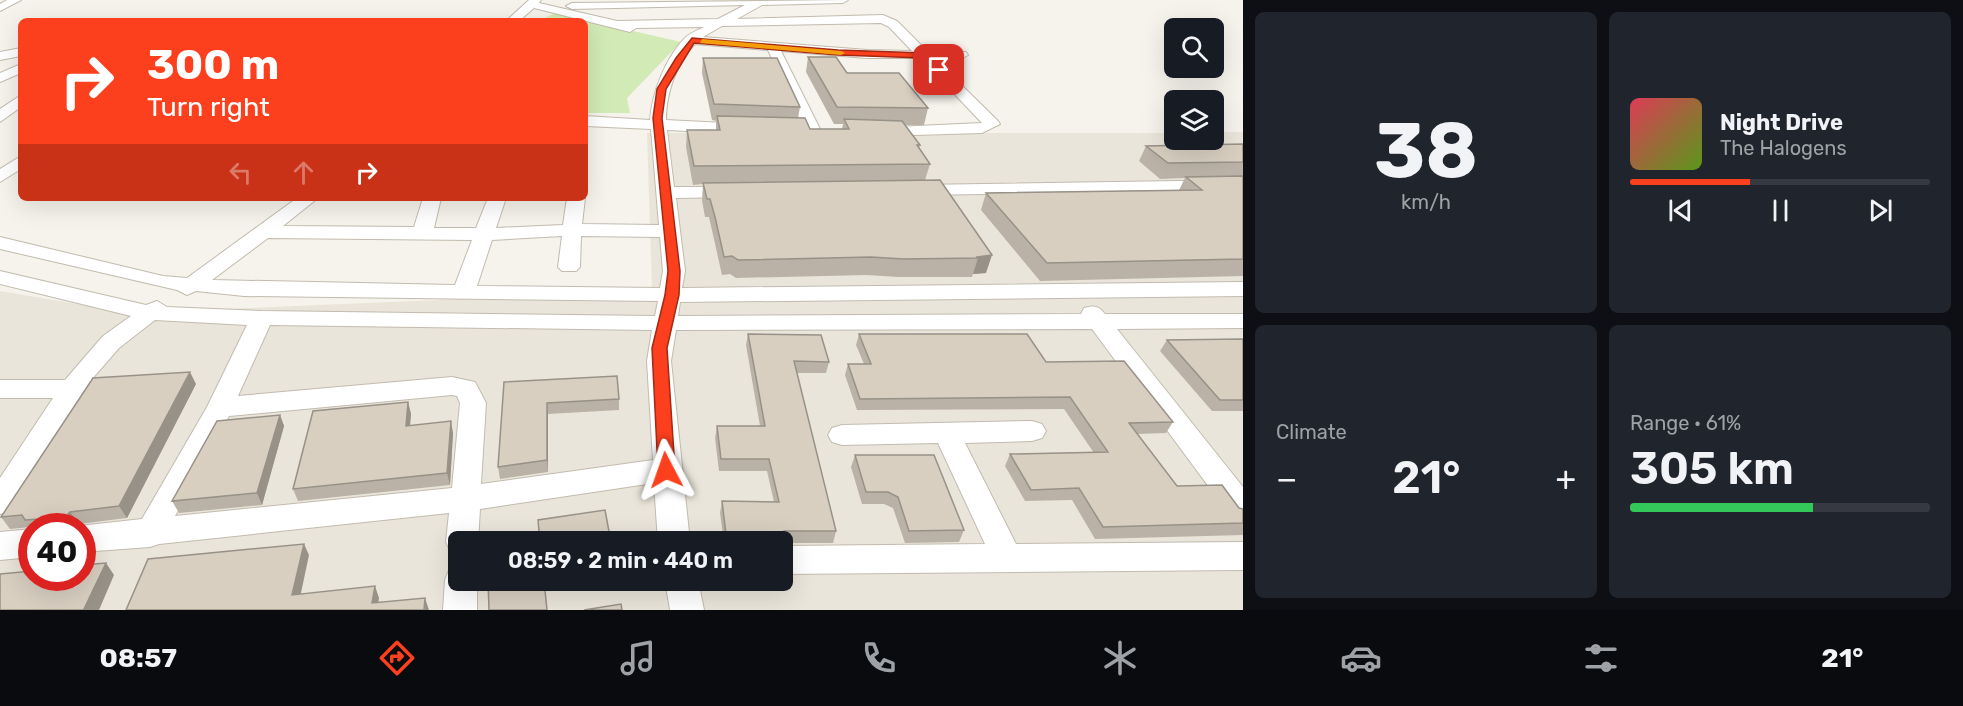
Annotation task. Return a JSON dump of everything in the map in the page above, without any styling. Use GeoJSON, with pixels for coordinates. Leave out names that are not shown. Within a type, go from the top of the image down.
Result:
{"type":"FeatureCollection","features":[{"type":"Feature","properties":{"kind":"street"},"geometry":{"type":"LineString","coordinates":[[0,8],[16,0]]}},
{"type":"Feature","properties":{"kind":"street"},"geometry":{"type":"LineString","coordinates":[[517,18],[535,4],[843,0]]}},
{"type":"Feature","properties":{"kind":"street"},"geometry":{"type":"LineString","coordinates":[[674,531],[666,470],[659,361],[664,323],[672,295],[674,271],[658,102],[662,89],[692,41],[761,1]]}},
{"type":"Feature","properties":{"kind":"street"},"geometry":{"type":"LineString","coordinates":[[822,1],[837,20],[891,71]]}},
{"type":"Feature","properties":{"kind":"street"},"geometry":{"type":"LineString","coordinates":[[535,4],[616,25],[692,41],[872,55],[961,55]]}},
{"type":"Feature","properties":{"kind":"street"},"geometry":{"type":"LineString","coordinates":[[789,21],[807,51]]}},
{"type":"Feature","properties":{"kind":"street"},"geometry":{"type":"LineString","coordinates":[[616,25],[888,21],[992,124],[982,128],[860,131]]}},
{"type":"Feature","properties":{"kind":"street"},"geometry":{"type":"LineString","coordinates":[[773,48],[818,131],[789,130]]}},
{"type":"Feature","properties":{"kind":"street"},"geometry":{"type":"LineString","coordinates":[[0,56],[18,53]]}},
{"type":"Feature","properties":{"kind":"street"},"geometry":{"type":"LineString","coordinates":[[0,78],[18,69]]}},
{"type":"Feature","properties":{"kind":"street"},"geometry":{"type":"LineString","coordinates":[[0,117],[18,102]]}},
{"type":"Feature","properties":{"kind":"street"},"geometry":{"type":"LineString","coordinates":[[927,113],[941,129]]}},
{"type":"Feature","properties":{"kind":"street"},"geometry":{"type":"LineString","coordinates":[[588,125],[766,130]]}},
{"type":"Feature","properties":{"kind":"street"},"geometry":{"type":"LineString","coordinates":[[0,177],[18,163]]}},
{"type":"Feature","properties":{"kind":"street"},"geometry":{"type":"LineString","coordinates":[[901,190],[1243,185]]}},
{"type":"Feature","properties":{"kind":"street"},"geometry":{"type":"LineString","coordinates":[[665,193],[748,192]]}},
{"type":"Feature","properties":{"kind":"street"},"geometry":{"type":"LineString","coordinates":[[0,502],[11,468],[104,350],[305,201]]}},
{"type":"Feature","properties":{"kind":"street"},"geometry":{"type":"LineString","coordinates":[[422,234],[431,201]]}},
{"type":"Feature","properties":{"kind":"street"},"geometry":{"type":"LineString","coordinates":[[463,292],[496,201]]}},
{"type":"Feature","properties":{"kind":"street"},"geometry":{"type":"LineString","coordinates":[[569,267],[576,201]]}},
{"type":"Feature","properties":{"kind":"street"},"geometry":{"type":"LineString","coordinates":[[264,232],[486,234],[572,230],[669,231]]}},
{"type":"Feature","properties":{"kind":"street"},"geometry":{"type":"LineString","coordinates":[[0,243],[190,286],[672,295],[1243,289]]}},
{"type":"Feature","properties":{"kind":"street"},"geometry":{"type":"LineString","coordinates":[[0,277],[151,313],[262,318],[664,323],[1243,321]]}},
{"type":"Feature","properties":{"kind":"street"},"geometry":{"type":"LineString","coordinates":[[1073,290],[1243,509]]}},
{"type":"Feature","properties":{"kind":"street"},"geometry":{"type":"LineString","coordinates":[[150,534],[220,407],[262,318]]}},
{"type":"Feature","properties":{"kind":"street"},"geometry":{"type":"LineString","coordinates":[[220,407],[452,386],[463,387],[468,391],[473,403],[463,531]]}},
{"type":"Feature","properties":{"kind":"street"},"geometry":{"type":"LineString","coordinates":[[0,389],[73,389]]}},
{"type":"Feature","properties":{"kind":"street"},"geometry":{"type":"LineString","coordinates":[[842,435],[1032,431]]}},
{"type":"Feature","properties":{"kind":"street"},"geometry":{"type":"LineString","coordinates":[[947,433],[1008,558]]}},
{"type":"Feature","properties":{"kind":"street"},"geometry":{"type":"LineString","coordinates":[[96,538],[464,499],[666,470]]}},
{"type":"Feature","properties":{"kind":"street"},"geometry":{"type":"LineString","coordinates":[[0,546],[18,544]]}},
{"type":"Feature","properties":{"kind":"street"},"geometry":{"type":"LineString","coordinates":[[793,560],[1243,556]]}},
{"type":"Feature","properties":{"kind":"street"},"geometry":{"type":"LineString","coordinates":[[460,610],[461,591]]}},
{"type":"Feature","properties":{"kind":"street"},"geometry":{"type":"LineString","coordinates":[[683,591],[687,610]]}},
{"type":"Feature","properties":{"kind":"shaded area"},"geometry":{"type":"Polygon","coordinates":[[[1224,132],[1243,132],[1243,610],[0,610],[0,291],[131,313],[652,291],[647,133],[1164,133],[1164,150],[1224,150],[1224,132]]]}},
{"type":"Feature","properties":{"kind":"green space"},"geometry":{"type":"Polygon","coordinates":[[[555,13],[577,18],[545,18],[555,13]]]}},
{"type":"Feature","properties":{"kind":"green space"},"geometry":{"type":"Polygon","coordinates":[[[588,21],[681,42],[627,98],[630,113],[588,113],[588,21]]]}},
{"type":"Feature","properties":{"kind":"building"},"geometry":{"type":"Polygon","coordinates":[[[808,57],[836,57],[847,73],[899,73],[928,108],[837,107],[808,57]]]}},
{"type":"Feature","properties":{"kind":"building"},"geometry":{"type":"Polygon","coordinates":[[[703,58],[777,58],[800,107],[714,104],[703,58]]]}},
{"type":"Feature","properties":{"kind":"building"},"geometry":{"type":"Polygon","coordinates":[[[717,116],[805,118],[810,129],[849,129],[844,119],[902,121],[920,145],[917,145],[930,164],[694,166],[687,130],[720,130],[717,116]]]}},
{"type":"Feature","properties":{"kind":"building"},"geometry":{"type":"Polygon","coordinates":[[[1224,144],[1243,144],[1243,162],[1168,163],[1146,146],[1164,146],[1164,150],[1224,150],[1224,144]]]}},
{"type":"Feature","properties":{"kind":"building"},"geometry":{"type":"Polygon","coordinates":[[[1243,176],[1243,259],[1047,263],[986,193],[1202,190],[1186,177],[1243,176]]]}},
{"type":"Feature","properties":{"kind":"building"},"geometry":{"type":"Polygon","coordinates":[[[940,180],[992,255],[978,258],[903,259],[871,257],[738,260],[732,256],[724,257],[710,199],[707,199],[703,183],[940,180]]]}},
{"type":"Feature","properties":{"kind":"building"},"geometry":{"type":"Polygon","coordinates":[[[748,334],[821,335],[829,362],[794,361],[836,531],[726,531],[722,501],[779,502],[769,459],[721,459],[717,426],[765,426],[748,334]]]}},
{"type":"Feature","properties":{"kind":"building"},"geometry":{"type":"Polygon","coordinates":[[[859,334],[1027,334],[1046,362],[1124,361],[1173,422],[1129,423],[1177,486],[1222,485],[1239,508],[1243,509],[1243,523],[1103,527],[1079,488],[1031,490],[1010,454],[1108,452],[1070,397],[860,399],[848,364],[871,364],[859,334]]]}},
{"type":"Feature","properties":{"kind":"building"},"geometry":{"type":"Polygon","coordinates":[[[1243,339],[1243,400],[1220,400],[1167,340],[1243,339]]]}},
{"type":"Feature","properties":{"kind":"building"},"geometry":{"type":"Polygon","coordinates":[[[190,372],[119,506],[69,513],[18,513],[18,515],[1,517],[93,378],[190,372]]]}},
{"type":"Feature","properties":{"kind":"building"},"geometry":{"type":"Polygon","coordinates":[[[617,376],[619,399],[547,403],[547,460],[498,467],[504,382],[617,376]]]}},
{"type":"Feature","properties":{"kind":"building"},"geometry":{"type":"Polygon","coordinates":[[[408,402],[406,426],[451,421],[447,473],[293,489],[313,411],[408,402]]]}},
{"type":"Feature","properties":{"kind":"building"},"geometry":{"type":"Polygon","coordinates":[[[280,415],[257,493],[172,501],[217,421],[280,415]]]}},
{"type":"Feature","properties":{"kind":"building"},"geometry":{"type":"Polygon","coordinates":[[[855,455],[934,455],[964,530],[909,531],[898,497],[888,492],[866,492],[855,455]]]}},
{"type":"Feature","properties":{"kind":"building"},"geometry":{"type":"Polygon","coordinates":[[[605,510],[609,531],[539,531],[538,520],[605,510]]]}},
{"type":"Feature","properties":{"kind":"building"},"geometry":{"type":"Polygon","coordinates":[[[304,544],[292,595],[375,586],[372,603],[425,598],[424,610],[126,610],[148,559],[304,544]]]}},
{"type":"Feature","properties":{"kind":"building"},"geometry":{"type":"Polygon","coordinates":[[[106,563],[96,584],[96,564],[106,563]]]}},
{"type":"Feature","properties":{"kind":"building"},"geometry":{"type":"Polygon","coordinates":[[[18,572],[18,591],[93,591],[84,609],[89,610],[0,610],[0,574],[18,572]]]}},
{"type":"Feature","properties":{"kind":"building"},"geometry":{"type":"Polygon","coordinates":[[[488,591],[545,591],[547,610],[489,610],[488,591]]]}},
{"type":"Feature","properties":{"kind":"building"},"geometry":{"type":"Polygon","coordinates":[[[621,604],[622,610],[584,610],[621,604]]]}},
{"type":"Feature","properties":{"kind":"slow traffic"},"geometry":{"type":"LineString","coordinates":[[702,42],[841,53]]}},
{"type":"Feature","properties":{"kind":"route"},"geometry":{"type":"LineString","coordinates":[[666,470],[659,361],[664,323],[672,295],[674,271],[658,102],[662,89],[680,58],[692,41],[838,53],[925,56],[939,70]]}}]}
